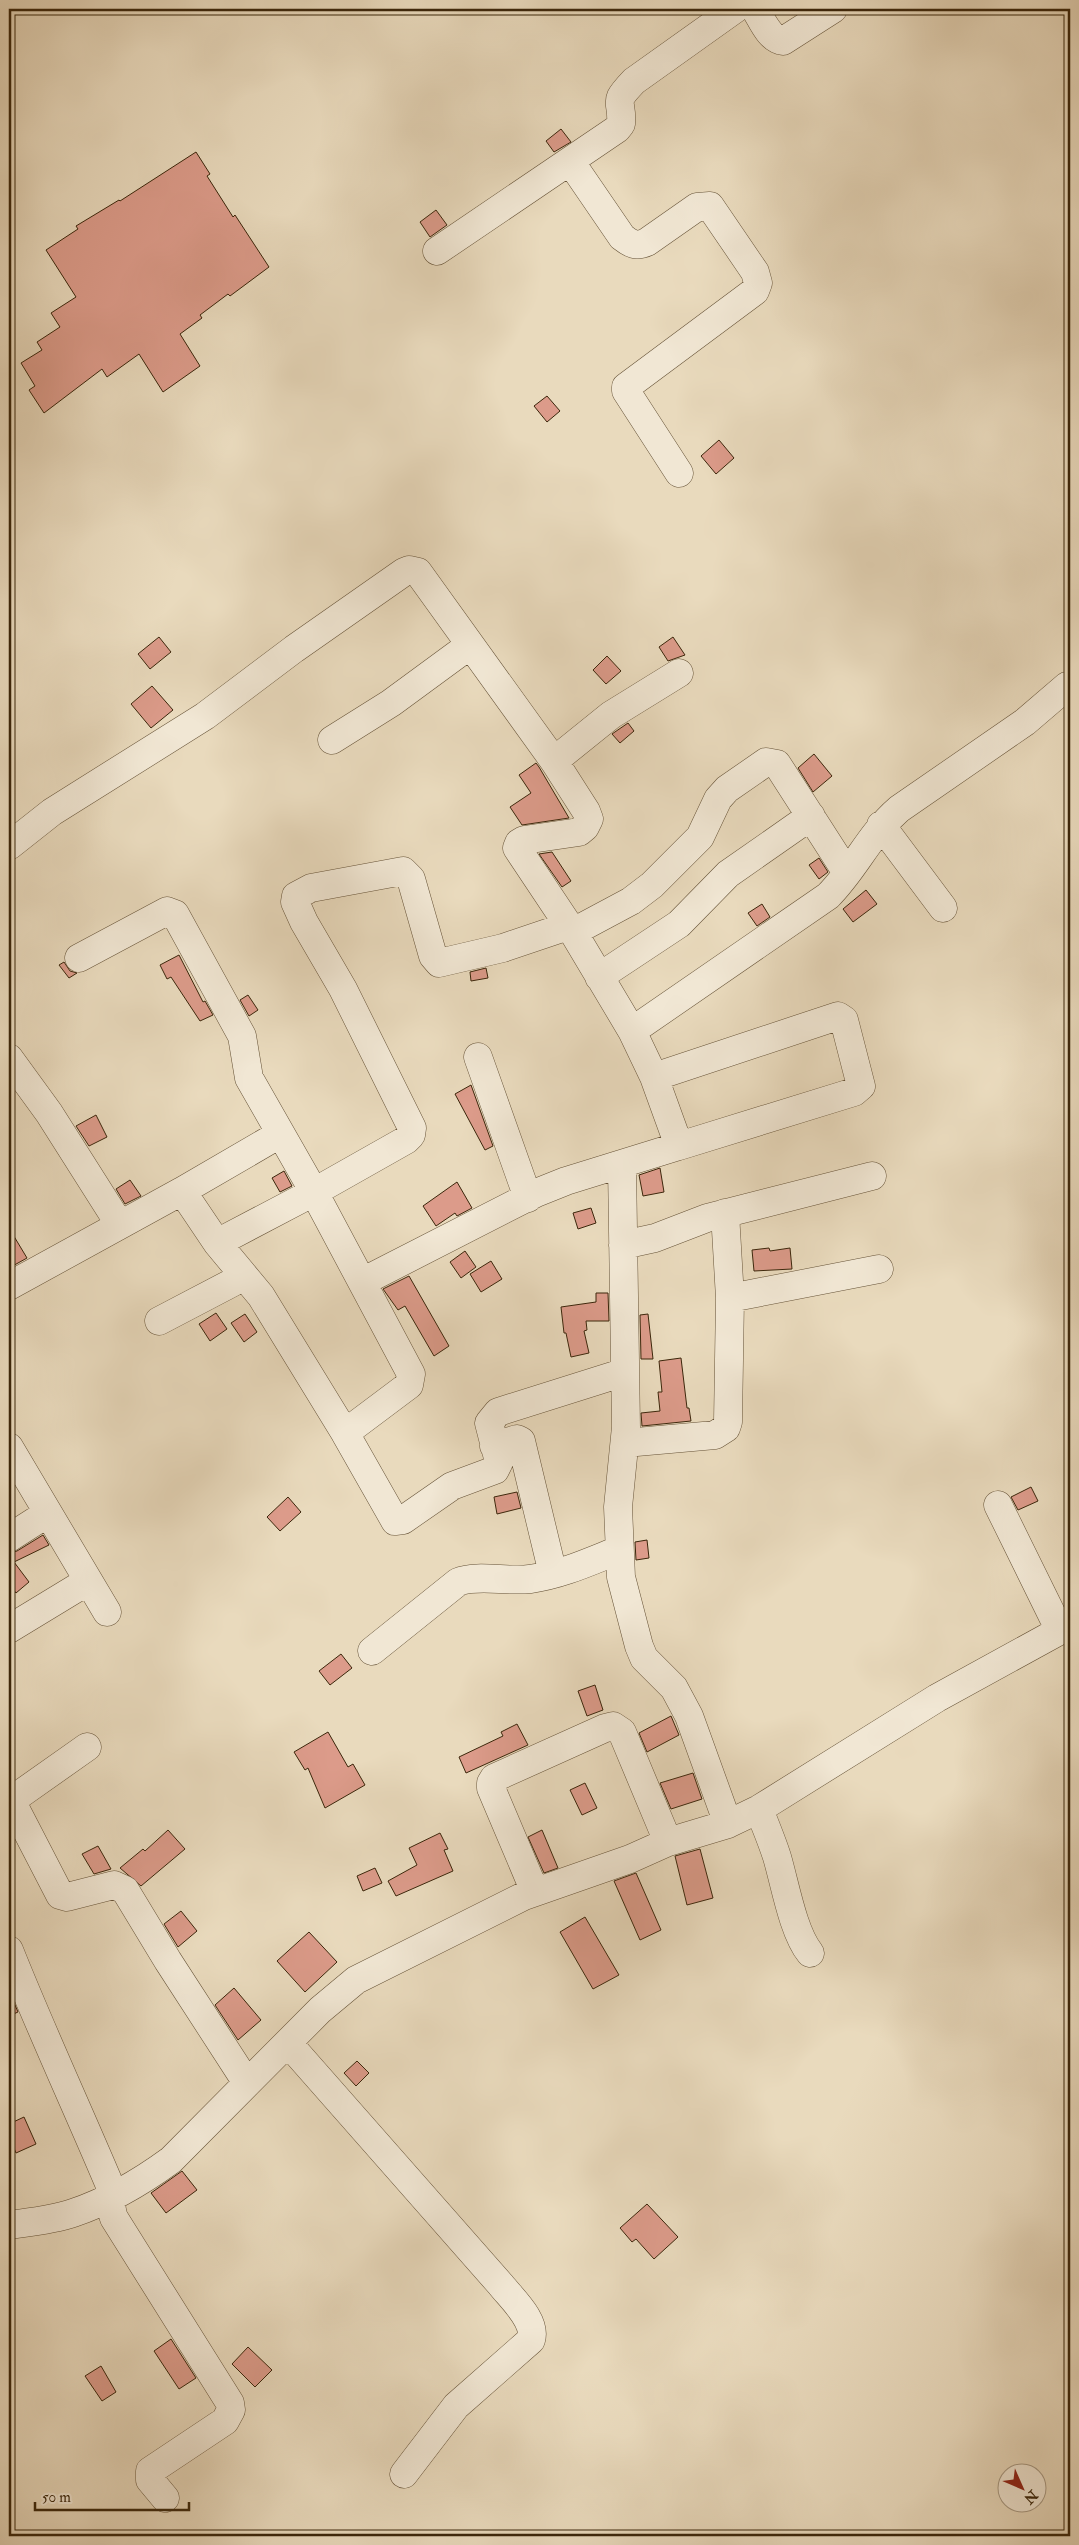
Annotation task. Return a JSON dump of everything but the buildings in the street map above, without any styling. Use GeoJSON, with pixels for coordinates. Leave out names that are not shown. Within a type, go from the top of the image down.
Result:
{"type":"FeatureCollection","features":[{"type":"Feature","properties":{"kind":"street"},"geometry":{"type":"LineString","coordinates":[[437,251],[617,129],[621,124],[622,116],[618,102],[622,93],[634,82],[735,9]]}},
{"type":"Feature","properties":{"kind":"street"},"geometry":{"type":"LineString","coordinates":[[755,9],[776,40],[783,41],[833,9]]}},
{"type":"Feature","properties":{"kind":"street"},"geometry":{"type":"LineString","coordinates":[[570,161],[622,237],[632,244],[640,245],[647,242],[697,207],[710,206],[755,272],[758,282],[755,291],[626,387],[626,391],[679,473]]}},
{"type":"Feature","properties":{"kind":"street"},"geometry":{"type":"LineString","coordinates":[[9,846],[52,812],[205,716],[294,649],[404,572],[409,570],[418,572],[554,761],[589,819],[585,827],[579,832],[524,840],[519,843],[517,848],[570,929],[632,1031],[654,1077],[679,1146]]}},
{"type":"Feature","properties":{"kind":"street"},"geometry":{"type":"LineString","coordinates":[[332,740],[391,703],[470,645]]}},
{"type":"Feature","properties":{"kind":"street"},"geometry":{"type":"LineString","coordinates":[[554,761],[611,714],[679,673]]}},
{"type":"Feature","properties":{"kind":"street"},"geometry":{"type":"LineString","coordinates":[[632,1031],[828,896],[848,873],[881,825],[899,809],[1025,722],[1067,686]]}},
{"type":"Feature","properties":{"kind":"street"},"geometry":{"type":"LineString","coordinates":[[217,1244],[406,1140],[411,1134],[412,1128],[343,989],[304,922],[295,902],[296,896],[311,888],[403,871],[411,879],[433,956],[439,963],[503,948],[570,929],[630,901],[652,884],[700,837],[718,799],[727,789],[766,762],[777,764],[848,873]]}},
{"type":"Feature","properties":{"kind":"street"},"geometry":{"type":"LineString","coordinates":[[599,977],[679,924],[728,874],[811,816]]}},
{"type":"Feature","properties":{"kind":"street"},"geometry":{"type":"LineString","coordinates":[[881,825],[942,908]]}},
{"type":"Feature","properties":{"kind":"street"},"geometry":{"type":"LineString","coordinates":[[80,958],[167,911],[175,914],[242,1036],[248,1078],[314,1192],[408,1367],[411,1380],[409,1385],[345,1433]]}},
{"type":"Feature","properties":{"kind":"street"},"geometry":{"type":"LineString","coordinates":[[362,1282],[528,1198],[566,1181],[859,1090],[861,1081],[844,1020],[838,1016],[654,1077]]}},
{"type":"Feature","properties":{"kind":"street"},"geometry":{"type":"LineString","coordinates":[[478,1057],[528,1198]]}},
{"type":"Feature","properties":{"kind":"street"},"geometry":{"type":"LineString","coordinates":[[9,1058],[49,1113],[120,1226]]}},
{"type":"Feature","properties":{"kind":"street"},"geometry":{"type":"LineString","coordinates":[[9,1286],[120,1226],[280,1134]]}},
{"type":"Feature","properties":{"kind":"street"},"geometry":{"type":"LineString","coordinates":[[622,1165],[625,1443],[618,1507],[621,1577],[639,1646],[644,1658],[674,1688],[689,1716],[728,1824]]}},
{"type":"Feature","properties":{"kind":"street"},"geometry":{"type":"LineString","coordinates":[[623,1245],[655,1238],[689,1223],[872,1176]]}},
{"type":"Feature","properties":{"kind":"street"},"geometry":{"type":"LineString","coordinates":[[182,1190],[217,1244],[261,1296],[345,1433],[392,1518],[400,1522],[452,1486],[495,1470],[499,1462],[489,1423],[498,1412],[625,1372]]}},
{"type":"Feature","properties":{"kind":"street"},"geometry":{"type":"LineString","coordinates":[[625,1443],[715,1435],[726,1428],[728,1422],[730,1298],[726,1213]]}},
{"type":"Feature","properties":{"kind":"street"},"geometry":{"type":"LineString","coordinates":[[730,1298],[879,1269]]}},
{"type":"Feature","properties":{"kind":"street"},"geometry":{"type":"LineString","coordinates":[[159,1321],[243,1277]]}},
{"type":"Feature","properties":{"kind":"street"},"geometry":{"type":"LineString","coordinates":[[494,1446],[517,1439],[521,1441],[553,1574]]}},
{"type":"Feature","properties":{"kind":"street"},"geometry":{"type":"LineString","coordinates":[[9,1448],[107,1612]]}},
{"type":"Feature","properties":{"kind":"street"},"geometry":{"type":"LineString","coordinates":[[9,2225],[72,2214],[110,2199],[146,2178],[171,2160],[320,2010],[356,1980],[535,1892],[630,1859],[668,1842],[728,1824],[759,1809],[937,1698],[1065,1628],[998,1505]]}},
{"type":"Feature","properties":{"kind":"street"},"geometry":{"type":"LineString","coordinates":[[9,1538],[48,1513]]}},
{"type":"Feature","properties":{"kind":"street"},"geometry":{"type":"LineString","coordinates":[[372,1651],[458,1582],[466,1578],[508,1581],[553,1574],[619,1550]]}},
{"type":"Feature","properties":{"kind":"street"},"geometry":{"type":"LineString","coordinates":[[9,1630],[88,1581]]}},
{"type":"Feature","properties":{"kind":"street"},"geometry":{"type":"LineString","coordinates":[[535,1892],[491,1788],[491,1783],[494,1778],[605,1728],[613,1726],[622,1732],[668,1842]]}},
{"type":"Feature","properties":{"kind":"street"},"geometry":{"type":"LineString","coordinates":[[87,1747],[19,1795],[15,1799],[15,1808],[53,1885],[63,1897],[114,1885],[125,1890],[168,1961],[247,2083]]}},
{"type":"Feature","properties":{"kind":"street"},"geometry":{"type":"LineString","coordinates":[[759,1809],[776,1854],[796,1927],[804,1945],[810,1952]]}},
{"type":"Feature","properties":{"kind":"street"},"geometry":{"type":"LineString","coordinates":[[9,1950],[46,2044],[109,2184],[114,2218],[230,2403],[231,2410],[225,2421],[150,2471],[150,2480],[164,2498]]}},
{"type":"Feature","properties":{"kind":"street"},"geometry":{"type":"LineString","coordinates":[[288,2043],[501,2285],[530,2323],[533,2334],[531,2340],[456,2406],[404,2474]]}}]}
